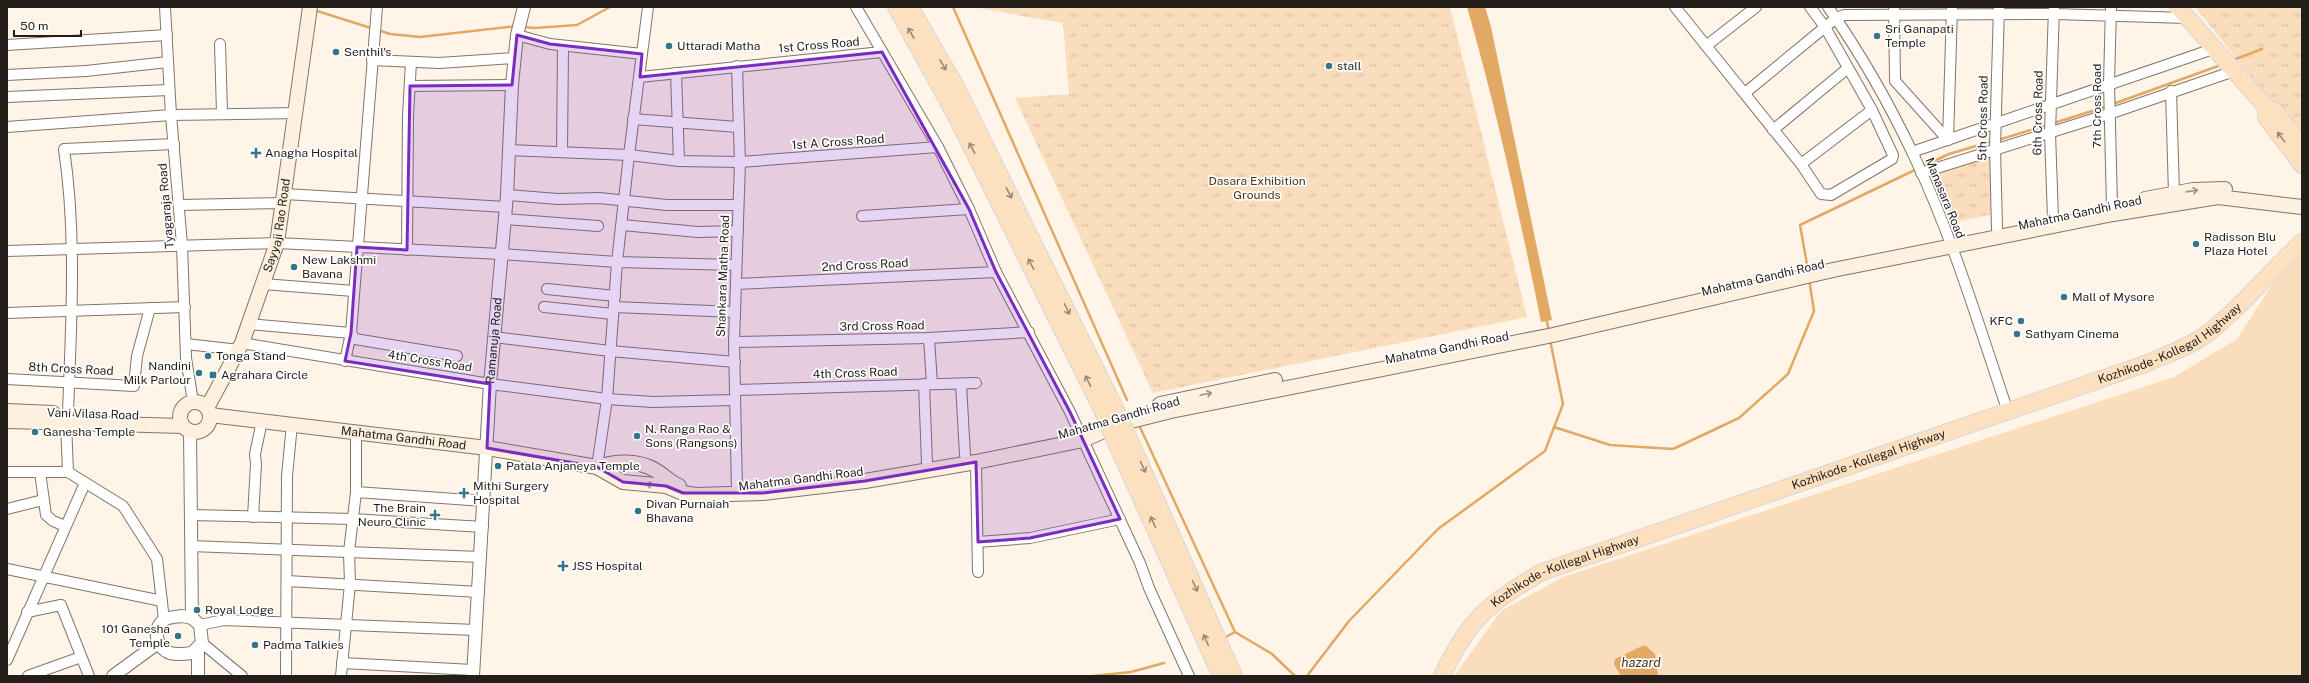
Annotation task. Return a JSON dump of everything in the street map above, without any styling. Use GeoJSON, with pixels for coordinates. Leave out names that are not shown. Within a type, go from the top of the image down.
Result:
{"type":"FeatureCollection","features":[{"type":"Feature","properties":{"kind":"main road"},"geometry":{"type":"LineString","coordinates":[[896,7],[960,123],[1110,413]]}},
{"type":"Feature","properties":{"kind":"main road"},"geometry":{"type":"LineString","coordinates":[[910,7],[954,85],[1234,676]]}},
{"type":"Feature","properties":{"kind":"main road","name":"Sayyaji Rao Road"},"geometry":{"type":"LineString","coordinates":[[208,411],[241,347],[277,243],[285,198],[310,12]]}},
{"type":"Feature","properties":{"kind":"main road"},"geometry":{"type":"LineString","coordinates":[[2183,13],[2217,49],[2266,107],[2276,112],[2302,146]]}},
{"type":"Feature","properties":{"kind":"main road"},"geometry":{"type":"LineString","coordinates":[[2266,107],[2266,118],[2302,165]]}},
{"type":"Feature","properties":{"kind":"main road","name":"Mahatma Gandhi Road"},"geometry":{"type":"LineString","coordinates":[[1950,243],[1997,229],[2174,194],[2217,188],[2302,198]]}},
{"type":"Feature","properties":{"kind":"main road","name":"Mahatma Gandhi Road"},"geometry":{"type":"LineString","coordinates":[[597,467],[612,462],[641,464],[681,487],[763,493],[865,482],[1081,436],[1120,416],[1171,402],[1546,332],[1812,270],[1950,243],[2218,197],[2302,207]]}},
{"type":"Feature","properties":{"kind":"main road","name":"Kozhikode - Kollegal Highway"},"geometry":{"type":"LineString","coordinates":[[1442,676],[1457,645],[1477,617],[1501,596],[1542,572],[2148,363],[2207,334],[2224,319],[2279,262],[2302,242]]}},
{"type":"Feature","properties":{"kind":"main road"},"geometry":{"type":"LineString","coordinates":[[193,402],[198,402],[208,411],[210,420],[204,428],[195,432],[184,425],[185,405],[193,402]]}},
{"type":"Feature","properties":{"kind":"main road","name":"Vani Vilasa Road"},"geometry":{"type":"LineString","coordinates":[[7,411],[67,418],[184,425]]}},
{"type":"Feature","properties":{"kind":"main road","name":"Mahatma Gandhi Road"},"geometry":{"type":"LineString","coordinates":[[208,411],[262,421],[487,448],[597,467],[623,482],[666,486],[683,493],[696,495],[927,463],[971,459]]}},
{"type":"Feature","properties":{"kind":"main road","name":"Vani Vilasa Road"},"geometry":{"type":"LineString","coordinates":[[7,421],[67,418]]}},
{"type":"Feature","properties":{"kind":"main road"},"geometry":{"type":"LineString","coordinates":[[1120,434],[1221,676]]}},
{"type":"Feature","properties":{"kind":"street","name":"Tyagaraja Road"},"geometry":{"type":"LineString","coordinates":[[166,7],[169,90],[182,245],[186,358],[193,402]]}},
{"type":"Feature","properties":{"kind":"street"},"geometry":{"type":"LineString","coordinates":[[345,361],[351,333],[357,247],[363,199],[377,7]]}},
{"type":"Feature","properties":{"kind":"street"},"geometry":{"type":"LineString","coordinates":[[597,467],[607,399],[617,262],[626,201],[633,119],[640,77],[648,7]]}},
{"type":"Feature","properties":{"kind":"street"},"geometry":{"type":"LineString","coordinates":[[856,7],[938,147],[969,209],[996,272],[1029,332],[1081,436],[1120,519],[1189,676]]}},
{"type":"Feature","properties":{"kind":"street"},"geometry":{"type":"LineString","coordinates":[[1675,7],[1801,164],[1821,194],[1826,195],[1837,193],[1892,160],[1892,152],[1872,110],[1825,27],[1810,7]]}},
{"type":"Feature","properties":{"kind":"street"},"geometry":{"type":"LineString","coordinates":[[1706,46],[1756,7]]}},
{"type":"Feature","properties":{"kind":"street","name":"Manasara Road"},"geometry":{"type":"LineString","coordinates":[[1828,7],[1841,13],[1848,36],[1914,155],[1950,243],[2008,412]]}},
{"type":"Feature","properties":{"kind":"street","name":"Ramanuja Road"},"geometry":{"type":"LineString","coordinates":[[473,673],[483,526],[490,384],[506,207],[514,58],[517,35],[523,10]]}},
{"type":"Feature","properties":{"kind":"street"},"geometry":{"type":"LineString","coordinates":[[1745,94],[1841,13],[1951,10],[2054,10],[2183,13]]}},
{"type":"Feature","properties":{"kind":"street"},"geometry":{"type":"LineString","coordinates":[[1948,140],[1951,10]]}},
{"type":"Feature","properties":{"kind":"street","name":"5th Cross Road"},"geometry":{"type":"LineString","coordinates":[[1997,229],[1995,129],[1999,10]]}},
{"type":"Feature","properties":{"kind":"street","name":"6th Cross Road"},"geometry":{"type":"LineString","coordinates":[[2053,219],[2050,108],[2054,10]]}},
{"type":"Feature","properties":{"kind":"street"},"geometry":{"type":"LineString","coordinates":[[1894,11],[1895,81],[1948,140]]}},
{"type":"Feature","properties":{"kind":"street","name":"7th Cross Road"},"geometry":{"type":"LineString","coordinates":[[2111,11],[2108,83],[2110,96],[2109,111],[2112,206]]}},
{"type":"Feature","properties":{"kind":"street"},"geometry":{"type":"LineString","coordinates":[[7,44],[168,35]]}},
{"type":"Feature","properties":{"kind":"street"},"geometry":{"type":"LineString","coordinates":[[517,35],[563,46],[642,54]]}},
{"type":"Feature","properties":{"kind":"street"},"geometry":{"type":"LineString","coordinates":[[220,44],[222,113]]}},
{"type":"Feature","properties":{"kind":"street"},"geometry":{"type":"LineString","coordinates":[[562,152],[563,46]]}},
{"type":"Feature","properties":{"kind":"street"},"geometry":{"type":"LineString","coordinates":[[1914,155],[1948,140],[1995,129],[2050,108],[2108,83],[2217,49]]}},
{"type":"Feature","properties":{"kind":"street","name":"1st Cross Road"},"geometry":{"type":"LineString","coordinates":[[640,77],[882,52]]}},
{"type":"Feature","properties":{"kind":"street"},"geometry":{"type":"LineString","coordinates":[[372,60],[439,63],[514,58]]}},
{"type":"Feature","properties":{"kind":"street"},"geometry":{"type":"LineString","coordinates":[[7,75],[86,71],[168,62]]}},
{"type":"Feature","properties":{"kind":"street"},"geometry":{"type":"LineString","coordinates":[[407,250],[410,86],[412,62]]}},
{"type":"Feature","properties":{"kind":"street","name":"Shankara Matha Road"},"geometry":{"type":"LineString","coordinates":[[737,66],[740,162],[734,342],[737,490]]}},
{"type":"Feature","properties":{"kind":"street"},"geometry":{"type":"LineString","coordinates":[[1773,130],[1848,68]]}},
{"type":"Feature","properties":{"kind":"street"},"geometry":{"type":"LineString","coordinates":[[1921,173],[2172,91],[2233,69]]}},
{"type":"Feature","properties":{"kind":"street"},"geometry":{"type":"LineString","coordinates":[[676,73],[679,161]]}},
{"type":"Feature","properties":{"kind":"street"},"geometry":{"type":"LineString","coordinates":[[410,86],[512,85]]}},
{"type":"Feature","properties":{"kind":"street"},"geometry":{"type":"LineString","coordinates":[[7,97],[169,90]]}},
{"type":"Feature","properties":{"kind":"street"},"geometry":{"type":"LineString","coordinates":[[2172,91],[2174,194]]}},
{"type":"Feature","properties":{"kind":"street"},"geometry":{"type":"LineString","coordinates":[[1801,164],[1872,110]]}},
{"type":"Feature","properties":{"kind":"street"},"geometry":{"type":"LineString","coordinates":[[7,127],[171,115],[297,113]]}},
{"type":"Feature","properties":{"kind":"street"},"geometry":{"type":"LineString","coordinates":[[633,119],[738,127]]}},
{"type":"Feature","properties":{"kind":"street"},"geometry":{"type":"LineString","coordinates":[[68,472],[67,418],[71,250],[68,180],[64,149],[174,144]]}},
{"type":"Feature","properties":{"kind":"street","name":"1st A Cross Road"},"geometry":{"type":"LineString","coordinates":[[508,150],[629,155],[679,161],[740,162],[938,147]]}},
{"type":"Feature","properties":{"kind":"street"},"geometry":{"type":"LineString","coordinates":[[179,205],[285,198],[407,200],[506,207],[626,201],[667,205],[738,205]]}},
{"type":"Feature","properties":{"kind":"street"},"geometry":{"type":"LineString","coordinates":[[506,207],[598,226]]}},
{"type":"Feature","properties":{"kind":"street"},"geometry":{"type":"LineString","coordinates":[[862,216],[969,209]]}},
{"type":"Feature","properties":{"kind":"street"},"geometry":{"type":"LineString","coordinates":[[622,225],[684,231],[738,231]]}},
{"type":"Feature","properties":{"kind":"street"},"geometry":{"type":"LineString","coordinates":[[7,251],[277,243],[501,254],[617,262],[736,265]]}},
{"type":"Feature","properties":{"kind":"street","name":"2nd Cross Road"},"geometry":{"type":"LineString","coordinates":[[736,284],[996,272]]}},
{"type":"Feature","properties":{"kind":"street"},"geometry":{"type":"LineString","coordinates":[[263,284],[354,291]]}},
{"type":"Feature","properties":{"kind":"street"},"geometry":{"type":"LineString","coordinates":[[547,289],[615,296]]}},
{"type":"Feature","properties":{"kind":"street"},"geometry":{"type":"LineString","coordinates":[[7,313],[185,307]]}},
{"type":"Feature","properties":{"kind":"street"},"geometry":{"type":"LineString","coordinates":[[544,307],[613,311],[735,312]]}},
{"type":"Feature","properties":{"kind":"street","name":"8th Cross Road"},"geometry":{"type":"LineString","coordinates":[[7,379],[134,386],[137,356],[150,308]]}},
{"type":"Feature","properties":{"kind":"street"},"geometry":{"type":"LineString","coordinates":[[249,324],[351,333]]}},
{"type":"Feature","properties":{"kind":"street","name":"3rd Cross Road"},"geometry":{"type":"LineString","coordinates":[[734,342],[929,338],[1029,332]]}},
{"type":"Feature","properties":{"kind":"street"},"geometry":{"type":"LineString","coordinates":[[351,333],[355,339],[457,356]]}},
{"type":"Feature","properties":{"kind":"street"},"geometry":{"type":"LineString","coordinates":[[494,337],[610,351],[735,362]]}},
{"type":"Feature","properties":{"kind":"street"},"geometry":{"type":"LineString","coordinates":[[927,463],[929,338]]}},
{"type":"Feature","properties":{"kind":"street","name":"4th Cross Road"},"geometry":{"type":"LineString","coordinates":[[186,344],[241,347],[345,361],[490,384],[607,399],[653,402],[734,395],[928,384],[976,383]]}},
{"type":"Feature","properties":{"kind":"street"},"geometry":{"type":"LineString","coordinates":[[961,384],[971,459],[978,542],[978,572]]}},
{"type":"Feature","properties":{"kind":"street"},"geometry":{"type":"LineString","coordinates":[[253,517],[256,464],[255,454],[262,421]]}},
{"type":"Feature","properties":{"kind":"street"},"geometry":{"type":"LineString","coordinates":[[286,676],[288,549],[287,476],[292,424]]}},
{"type":"Feature","properties":{"kind":"street"},"geometry":{"type":"LineString","coordinates":[[184,425],[191,516],[191,546],[196,622],[200,646],[198,676]]}},
{"type":"Feature","properties":{"kind":"street"},"geometry":{"type":"LineString","coordinates":[[341,676],[350,584],[349,552],[356,492],[356,432]]}},
{"type":"Feature","properties":{"kind":"street"},"geometry":{"type":"LineString","coordinates":[[7,472],[68,472],[123,506],[157,559],[164,620],[156,634],[158,643],[162,649],[171,653],[192,653],[200,646]]}},
{"type":"Feature","properties":{"kind":"street"},"geometry":{"type":"LineString","coordinates":[[40,472],[46,515],[53,521],[65,526]]}},
{"type":"Feature","properties":{"kind":"street"},"geometry":{"type":"LineString","coordinates":[[8,656],[42,576],[85,483]]}},
{"type":"Feature","properties":{"kind":"street"},"geometry":{"type":"LineString","coordinates":[[356,492],[484,501]]}},
{"type":"Feature","properties":{"kind":"street"},"geometry":{"type":"LineString","coordinates":[[7,509],[43,500]]}},
{"type":"Feature","properties":{"kind":"street"},"geometry":{"type":"LineString","coordinates":[[191,516],[352,519],[483,526]]}},
{"type":"Feature","properties":{"kind":"street"},"geometry":{"type":"LineString","coordinates":[[978,542],[1030,538],[1120,519]]}},
{"type":"Feature","properties":{"kind":"street"},"geometry":{"type":"LineString","coordinates":[[191,546],[481,557]]}},
{"type":"Feature","properties":{"kind":"street"},"geometry":{"type":"LineString","coordinates":[[7,569],[162,601]]}},
{"type":"Feature","properties":{"kind":"street"},"geometry":{"type":"LineString","coordinates":[[287,581],[479,592]]}},
{"type":"Feature","properties":{"kind":"street"},"geometry":{"type":"LineString","coordinates":[[27,612],[61,605],[89,676]]}},
{"type":"Feature","properties":{"kind":"street"},"geometry":{"type":"LineString","coordinates":[[164,620],[182,616],[196,622],[224,620],[476,630]]}},
{"type":"Feature","properties":{"kind":"street"},"geometry":{"type":"LineString","coordinates":[[113,676],[158,643]]}},
{"type":"Feature","properties":{"kind":"street"},"geometry":{"type":"LineString","coordinates":[[200,646],[242,676]]}},
{"type":"Feature","properties":{"kind":"street"},"geometry":{"type":"LineString","coordinates":[[28,676],[81,657]]}},
{"type":"Feature","properties":{"kind":"street"},"geometry":{"type":"LineString","coordinates":[[342,663],[473,673]]}},
{"type":"Feature","properties":{"kind":"highlighted area"},"geometry":{"type":"Polygon","coordinates":[[[517,35],[550,44],[642,54],[640,77],[882,52],[969,209],[996,272],[1070,412],[1120,519],[1030,538],[978,542],[976,462],[865,481],[763,493],[683,493],[666,486],[623,482],[597,467],[487,448],[490,384],[345,361],[351,333],[357,247],[407,250],[410,86],[512,85],[517,35]]]}},
{"type":"Feature","properties":{"kind":"green space","name":"Dasara Exhibition Grounds"},"geometry":{"type":"Polygon","coordinates":[[[973,7],[1450,7],[1527,317],[1153,393],[1015,98],[1069,94],[1063,23],[973,7]]]}},
{"type":"Feature","properties":{"kind":"green space"},"geometry":{"type":"Polygon","coordinates":[[[2195,7],[2302,7],[2302,140],[2195,7]]]}},
{"type":"Feature","properties":{"kind":"green space"},"geometry":{"type":"Polygon","coordinates":[[[1993,153],[1994,214],[1954,222],[1926,175],[1993,153]]]}},
{"type":"Feature","properties":{"kind":"green space"},"geometry":{"type":"Polygon","coordinates":[[[2302,255],[2302,676],[1454,676],[1501,611],[1563,577],[2174,377],[2237,339],[2277,277],[2302,255]]]}},
{"type":"Feature","properties":{"kind":"water"},"geometry":{"type":"Polygon","coordinates":[[[1467,7],[1485,7],[1491,27],[1552,320],[1541,322],[1507,164],[1467,7]]]}},
{"type":"Feature","properties":{"kind":"water","name":"hazard"},"geometry":{"type":"Polygon","coordinates":[[[1642,646],[1646,646],[1655,654],[1658,676],[1621,676],[1614,664],[1615,659],[1642,646]]]}},
{"type":"Feature","properties":{"kind":"waterway"},"geometry":{"type":"LineString","coordinates":[[523,27],[535,28],[577,25],[610,7]]}},
{"type":"Feature","properties":{"kind":"waterway"},"geometry":{"type":"LineString","coordinates":[[953,7],[1127,400]]}},
{"type":"Feature","properties":{"kind":"waterway"},"geometry":{"type":"LineString","coordinates":[[314,10],[374,29]]}},
{"type":"Feature","properties":{"kind":"waterway"},"geometry":{"type":"LineString","coordinates":[[378,30],[390,34],[420,37],[516,26]]}},
{"type":"Feature","properties":{"kind":"waterway"},"geometry":{"type":"LineString","coordinates":[[2233,60],[2262,49]]}},
{"type":"Feature","properties":{"kind":"waterway"},"geometry":{"type":"LineString","coordinates":[[2113,104],[2221,65]]}},
{"type":"Feature","properties":{"kind":"waterway"},"geometry":{"type":"LineString","coordinates":[[2054,123],[2108,106]]}},
{"type":"Feature","properties":{"kind":"waterway"},"geometry":{"type":"LineString","coordinates":[[1998,140],[2047,125]]}},
{"type":"Feature","properties":{"kind":"waterway"},"geometry":{"type":"LineString","coordinates":[[1921,167],[1949,154],[1993,141]]}},
{"type":"Feature","properties":{"kind":"waterway"},"geometry":{"type":"LineString","coordinates":[[1808,270],[1800,225],[1917,169]]}},
{"type":"Feature","properties":{"kind":"waterway"},"geometry":{"type":"LineString","coordinates":[[1554,427],[1610,445],[1673,449],[1739,418],[1788,374],[1814,311],[1809,279]]}},
{"type":"Feature","properties":{"kind":"waterway"},"geometry":{"type":"LineString","coordinates":[[1546,318],[1549,331]]}},
{"type":"Feature","properties":{"kind":"waterway"},"geometry":{"type":"LineString","coordinates":[[1307,676],[1349,621],[1438,529],[1545,451],[1563,404],[1550,340]]}},
{"type":"Feature","properties":{"kind":"waterway"},"geometry":{"type":"LineString","coordinates":[[1139,425],[1235,632],[1272,654],[1295,676]]}},
{"type":"Feature","properties":{"kind":"waterway"},"geometry":{"type":"LineString","coordinates":[[1224,638],[1235,632]]}},
{"type":"Feature","properties":{"kind":"waterway"},"geometry":{"type":"LineString","coordinates":[[1093,676],[1131,672],[1164,663]]}},
{"type":"Feature","properties":{"kind":"place","name":"Sri Ganapati Temple"},"geometry":{"type":"Point","coordinates":[1877,36]}},
{"type":"Feature","properties":{"kind":"place","name":"Uttaradi Matha"},"geometry":{"type":"Point","coordinates":[669,46]}},
{"type":"Feature","properties":{"kind":"place","name":"Senthil's"},"geometry":{"type":"Point","coordinates":[336,52]}},
{"type":"Feature","properties":{"kind":"place","name":"stall"},"geometry":{"type":"Point","coordinates":[1329,66]}},
{"type":"Feature","properties":{"kind":"place","name":"Anagha Hospital"},"geometry":{"type":"Point","coordinates":[256,153]}},
{"type":"Feature","properties":{"kind":"place","name":"Radisson Blu Plaza Hotel"},"geometry":{"type":"Point","coordinates":[2196,244]}},
{"type":"Feature","properties":{"kind":"place","name":"New Lakshmi Bavana"},"geometry":{"type":"Point","coordinates":[294,267]}},
{"type":"Feature","properties":{"kind":"place","name":"Mall of Mysore"},"geometry":{"type":"Point","coordinates":[2064,297]}},
{"type":"Feature","properties":{"kind":"place","name":"KFC"},"geometry":{"type":"Point","coordinates":[2021,321]}},
{"type":"Feature","properties":{"kind":"place","name":"Sathyam Cinema"},"geometry":{"type":"Point","coordinates":[2017,334]}},
{"type":"Feature","properties":{"kind":"place","name":"Tonga Stand"},"geometry":{"type":"Point","coordinates":[208,356]}},
{"type":"Feature","properties":{"kind":"place","name":"Nandini Milk Parlour"},"geometry":{"type":"Point","coordinates":[199,373]}},
{"type":"Feature","properties":{"kind":"place","name":"Agrahara Circle"},"geometry":{"type":"Point","coordinates":[213,375]}},
{"type":"Feature","properties":{"kind":"place","name":"Ganesha Temple"},"geometry":{"type":"Point","coordinates":[35,432]}},
{"type":"Feature","properties":{"kind":"place","name":"N. Ranga Rao & Sons (Rangsons)"},"geometry":{"type":"Point","coordinates":[637,436]}},
{"type":"Feature","properties":{"kind":"place","name":"Patala Anjaneya Temple"},"geometry":{"type":"Point","coordinates":[498,466]}},
{"type":"Feature","properties":{"kind":"place","name":"Mithi Surgery Hospital"},"geometry":{"type":"Point","coordinates":[464,493]}},
{"type":"Feature","properties":{"kind":"place","name":"Divan Purnaiah Bhavana"},"geometry":{"type":"Point","coordinates":[638,511]}},
{"type":"Feature","properties":{"kind":"place","name":"The Brain Neuro Clinic"},"geometry":{"type":"Point","coordinates":[435,515]}},
{"type":"Feature","properties":{"kind":"place","name":"JSS Hospital"},"geometry":{"type":"Point","coordinates":[563,566]}},
{"type":"Feature","properties":{"kind":"place","name":"Royal Lodge"},"geometry":{"type":"Point","coordinates":[197,610]}},
{"type":"Feature","properties":{"kind":"place","name":"101 Ganesha Temple"},"geometry":{"type":"Point","coordinates":[178,636]}},
{"type":"Feature","properties":{"kind":"place","name":"Padma Talkies"},"geometry":{"type":"Point","coordinates":[255,645]}}]}
